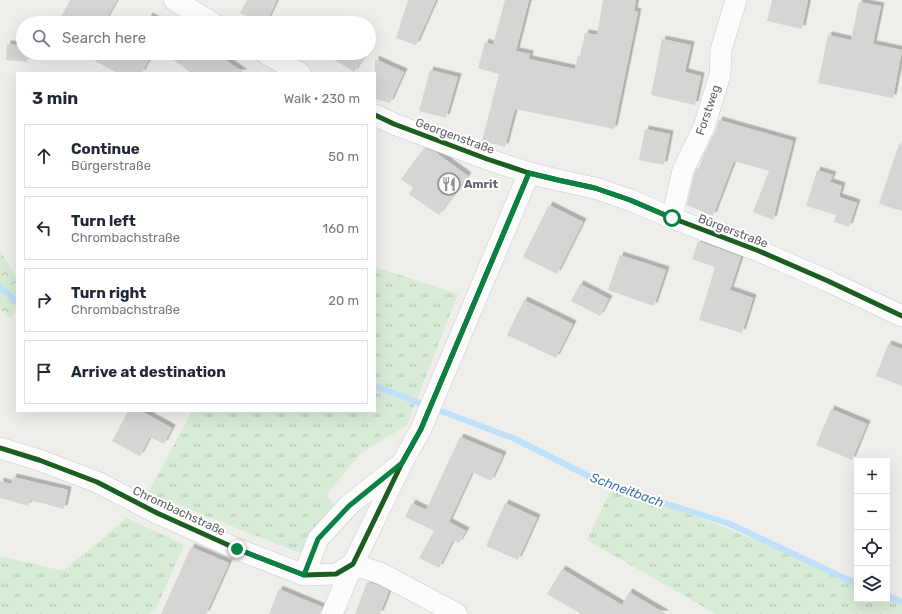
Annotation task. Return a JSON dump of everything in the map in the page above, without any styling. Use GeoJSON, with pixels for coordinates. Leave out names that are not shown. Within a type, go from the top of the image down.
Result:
{"type":"FeatureCollection","features":[{"type":"Feature","properties":{"kind":"street"},"geometry":{"type":"LineString","coordinates":[[174,0],[201,16]]}},
{"type":"Feature","properties":{"kind":"street","name":"Forstweg"},"geometry":{"type":"LineString","coordinates":[[672,218],[683,170],[704,127],[720,75],[721,50],[736,0]]}},
{"type":"Feature","properties":{"kind":"street"},"geometry":{"type":"LineString","coordinates":[[277,60],[298,72]]}},
{"type":"Feature","properties":{"kind":"street","name":"Georgenstraße"},"geometry":{"type":"LineString","coordinates":[[376,115],[394,124],[487,159],[529,173]]}},
{"type":"Feature","properties":{"kind":"street"},"geometry":{"type":"LineString","coordinates":[[332,614],[353,564],[402,463],[421,429],[529,173]]}},
{"type":"Feature","properties":{"kind":"street","name":"Bürgerstraße"},"geometry":{"type":"LineString","coordinates":[[529,173],[595,188],[630,200],[672,218],[759,251],[902,316]]}},
{"type":"Feature","properties":{"kind":"street","name":"Chrombachstraße"},"geometry":{"type":"LineString","coordinates":[[0,448],[39,460],[98,482],[157,512],[237,549],[304,575],[336,574],[353,564]]}},
{"type":"Feature","properties":{"kind":"street"},"geometry":{"type":"LineString","coordinates":[[304,575],[318,539],[349,506],[402,463]]}},
{"type":"Feature","properties":{"kind":"street"},"geometry":{"type":"LineString","coordinates":[[353,564],[382,574],[457,614]]}},
{"type":"Feature","properties":{"kind":"green space"},"geometry":{"type":"Polygon","coordinates":[[[0,251],[16,276],[16,307],[11,319],[0,309],[0,251]]]}},
{"type":"Feature","properties":{"kind":"green space"},"geometry":{"type":"Polygon","coordinates":[[[376,267],[458,294],[407,425],[361,453],[326,495],[335,505],[300,553],[148,493],[191,412],[376,412],[376,267]]]}},
{"type":"Feature","properties":{"kind":"green space"},"geometry":{"type":"Polygon","coordinates":[[[614,484],[854,579],[854,602],[890,602],[890,593],[902,598],[902,614],[716,614],[587,540],[614,484]]]}},
{"type":"Feature","properties":{"kind":"green space"},"geometry":{"type":"Polygon","coordinates":[[[127,518],[184,545],[155,611],[148,614],[0,614],[0,556],[63,571],[127,518]]]}},
{"type":"Feature","properties":{"kind":"building"},"geometry":{"type":"Polygon","coordinates":[[[70,0],[117,0],[108,16],[62,16],[70,0]]]}},
{"type":"Feature","properties":{"kind":"building"},"geometry":{"type":"Polygon","coordinates":[[[247,0],[277,0],[269,16],[246,16],[240,13],[247,0]]]}},
{"type":"Feature","properties":{"kind":"building"},"geometry":{"type":"Polygon","coordinates":[[[408,0],[436,0],[416,45],[396,38],[408,0]]]}},
{"type":"Feature","properties":{"kind":"building"},"geometry":{"type":"Polygon","coordinates":[[[505,0],[529,0],[516,51],[530,54],[529,59],[575,69],[578,55],[580,56],[585,33],[597,35],[603,0],[636,0],[634,11],[638,12],[614,129],[515,109],[505,147],[482,141],[499,74],[478,68],[485,42],[493,45],[505,0]]]}},
{"type":"Feature","properties":{"kind":"building"},"geometry":{"type":"Polygon","coordinates":[[[772,0],[808,0],[802,29],[767,21],[772,0]]]}},
{"type":"Feature","properties":{"kind":"building"},"geometry":{"type":"Polygon","coordinates":[[[859,2],[881,6],[873,44],[902,50],[893,98],[818,83],[828,35],[851,40],[859,2]]]}},
{"type":"Feature","properties":{"kind":"building"},"geometry":{"type":"Polygon","coordinates":[[[662,39],[691,45],[685,72],[701,76],[695,105],[651,95],[662,39]]]}},
{"type":"Feature","properties":{"kind":"building"},"geometry":{"type":"Polygon","coordinates":[[[7,44],[16,45],[16,60],[27,60],[27,62],[6,60],[7,44]]]}},
{"type":"Feature","properties":{"kind":"building"},"geometry":{"type":"Polygon","coordinates":[[[376,59],[404,72],[390,103],[376,99],[376,59]]]}},
{"type":"Feature","properties":{"kind":"building"},"geometry":{"type":"Polygon","coordinates":[[[148,60],[142,72],[116,72],[95,61],[148,60]]]}},
{"type":"Feature","properties":{"kind":"building"},"geometry":{"type":"Polygon","coordinates":[[[173,60],[226,60],[243,72],[190,72],[173,60]]]}},
{"type":"Feature","properties":{"kind":"building"},"geometry":{"type":"Polygon","coordinates":[[[335,60],[362,60],[354,72],[335,60]]]}},
{"type":"Feature","properties":{"kind":"building"},"geometry":{"type":"Polygon","coordinates":[[[430,70],[458,77],[446,118],[419,111],[430,70]]]}},
{"type":"Feature","properties":{"kind":"building"},"geometry":{"type":"Polygon","coordinates":[[[719,120],[793,141],[773,220],[753,212],[769,171],[734,161],[713,216],[687,205],[694,174],[697,168],[699,169],[702,158],[715,132],[719,120]]]}},
{"type":"Feature","properties":{"kind":"building"},"geometry":{"type":"Polygon","coordinates":[[[645,129],[670,134],[664,165],[639,160],[645,129]]]}},
{"type":"Feature","properties":{"kind":"building"},"geometry":{"type":"Polygon","coordinates":[[[899,144],[902,145],[902,211],[879,204],[899,144]]]}},
{"type":"Feature","properties":{"kind":"building"},"geometry":{"type":"Polygon","coordinates":[[[424,148],[435,152],[468,176],[439,215],[409,194],[413,188],[401,179],[424,148]]]}},
{"type":"Feature","properties":{"kind":"building"},"geometry":{"type":"Polygon","coordinates":[[[817,170],[833,175],[830,182],[842,186],[839,197],[857,203],[849,227],[834,222],[836,215],[806,206],[817,170]]]}},
{"type":"Feature","properties":{"kind":"building"},"geometry":{"type":"Polygon","coordinates":[[[549,205],[583,222],[557,274],[523,257],[549,205]]]}},
{"type":"Feature","properties":{"kind":"building"},"geometry":{"type":"Polygon","coordinates":[[[698,241],[741,257],[730,290],[753,298],[742,333],[699,320],[715,267],[692,259],[698,241]]]}},
{"type":"Feature","properties":{"kind":"building"},"geometry":{"type":"Polygon","coordinates":[[[620,255],[666,270],[654,306],[608,290],[620,255]]]}},
{"type":"Feature","properties":{"kind":"building"},"geometry":{"type":"Polygon","coordinates":[[[580,284],[609,299],[600,316],[571,301],[580,284]]]}},
{"type":"Feature","properties":{"kind":"building"},"geometry":{"type":"Polygon","coordinates":[[[524,300],[573,324],[556,358],[507,335],[524,300]]]}},
{"type":"Feature","properties":{"kind":"building"},"geometry":{"type":"Polygon","coordinates":[[[888,344],[902,349],[902,386],[876,376],[888,344]]]}},
{"type":"Feature","properties":{"kind":"building"},"geometry":{"type":"Polygon","coordinates":[[[831,409],[867,424],[852,460],[816,445],[831,409]]]}},
{"type":"Feature","properties":{"kind":"building"},"geometry":{"type":"Polygon","coordinates":[[[127,412],[143,412],[172,428],[164,444],[150,437],[140,456],[112,441],[127,412]]]}},
{"type":"Feature","properties":{"kind":"building"},"geometry":{"type":"Polygon","coordinates":[[[460,437],[503,455],[491,481],[472,472],[449,522],[466,531],[459,543],[453,540],[439,568],[419,558],[434,531],[405,517],[412,503],[426,510],[460,437]]]}},
{"type":"Feature","properties":{"kind":"building"},"geometry":{"type":"Polygon","coordinates":[[[13,477],[68,490],[64,509],[30,500],[28,506],[0,498],[0,481],[11,484],[13,477]]]}},
{"type":"Feature","properties":{"kind":"building"},"geometry":{"type":"Polygon","coordinates":[[[505,503],[537,518],[518,560],[486,546],[505,503]]]}},
{"type":"Feature","properties":{"kind":"building"},"geometry":{"type":"Polygon","coordinates":[[[191,547],[229,563],[206,614],[161,614],[191,547]]]}},
{"type":"Feature","properties":{"kind":"building"},"geometry":{"type":"Polygon","coordinates":[[[562,569],[622,605],[629,592],[666,614],[581,614],[547,594],[562,569]]]}},
{"type":"Feature","properties":{"kind":"building"},"geometry":{"type":"Polygon","coordinates":[[[367,582],[378,585],[389,591],[380,614],[355,614],[367,582]]]}},
{"type":"Feature","properties":{"kind":"building"},"geometry":{"type":"Polygon","coordinates":[[[279,589],[322,607],[320,614],[269,614],[279,589]]]}},
{"type":"Feature","properties":{"kind":"waterway","name":"Schneitbach"},"geometry":{"type":"LineString","coordinates":[[0,287],[16,301]]}},
{"type":"Feature","properties":{"kind":"waterway","name":"Schneitbach"},"geometry":{"type":"LineString","coordinates":[[376,386],[515,439],[606,485],[730,524],[854,583]]}},
{"type":"Feature","properties":{"kind":"waterway","name":"Schneitbach"},"geometry":{"type":"LineString","coordinates":[[890,597],[902,602]]}},
{"type":"Feature","properties":{"kind":"cycle path"},"geometry":{"type":"LineString","coordinates":[[376,115],[394,124],[487,159],[529,173],[595,188],[630,200],[672,218],[759,251],[828,281],[902,316]]}},
{"type":"Feature","properties":{"kind":"cycle path"},"geometry":{"type":"LineString","coordinates":[[0,448],[39,460],[97,482],[157,513],[237,549],[304,575],[336,574],[353,564],[402,463],[421,429],[529,173]]}},
{"type":"Feature","properties":{"kind":"place","name":"Amrit"},"geometry":{"type":"Point","coordinates":[449,184]}},
{"type":"Feature","properties":{"kind":"route"},"geometry":{"type":"LineString","coordinates":[[237,549],[304,575],[318,539],[349,506],[402,463],[421,429],[529,173],[595,188],[630,200],[672,218]]}}]}
